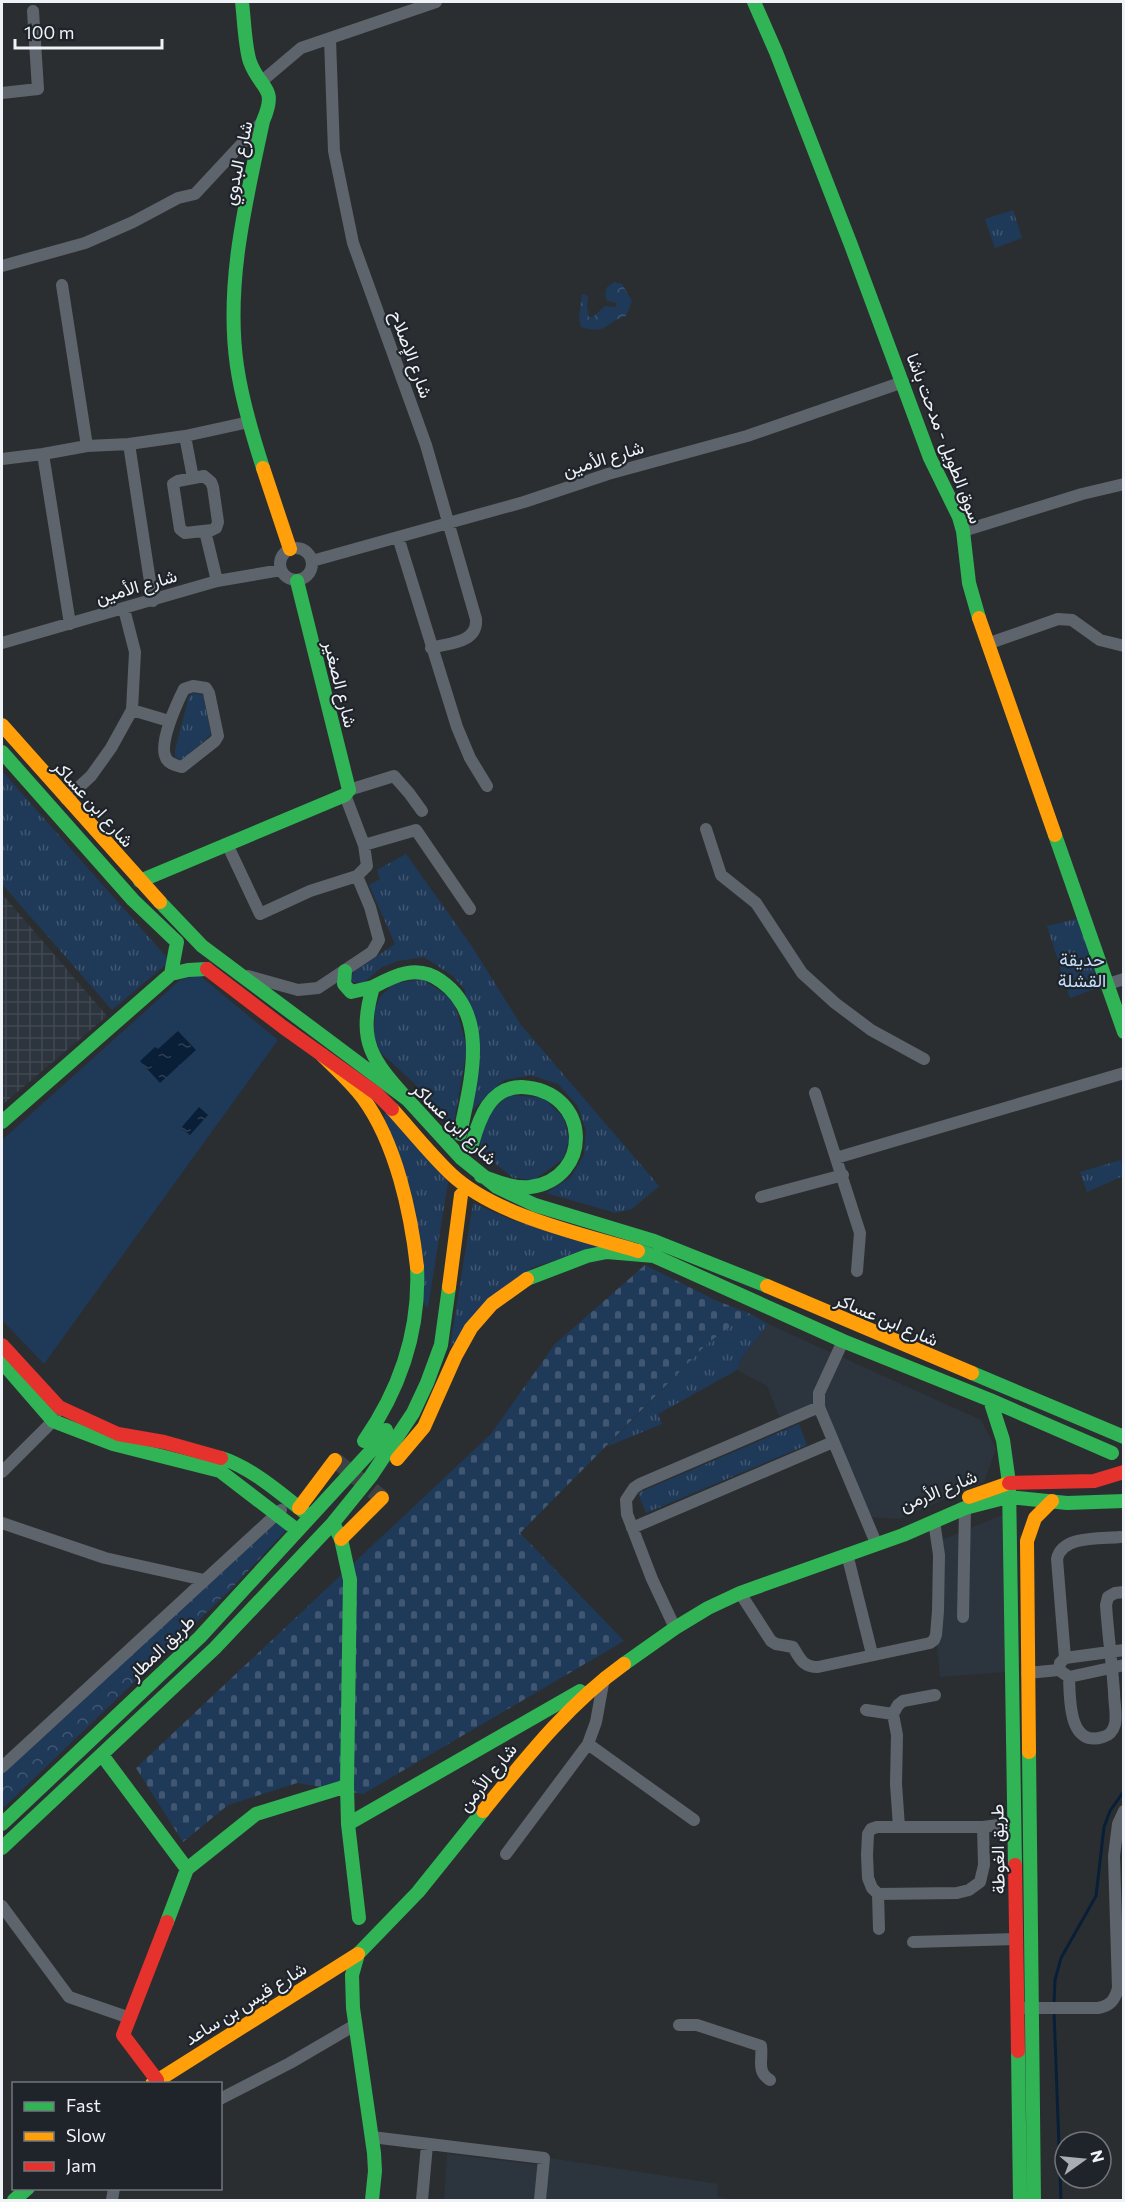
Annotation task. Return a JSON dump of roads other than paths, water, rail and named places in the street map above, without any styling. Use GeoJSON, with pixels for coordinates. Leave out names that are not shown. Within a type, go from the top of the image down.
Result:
{"type":"FeatureCollection","features":[{"type":"Feature","properties":{"kind":"main road","name":"شارع البدوي"},"geometry":{"type":"LineString","coordinates":[[242,2],[250,62],[270,95],[270,105],[263,121],[236,253],[234,339],[242,397],[249,422]]}},
{"type":"Feature","properties":{"kind":"main road","name":"سوق الطويل - مدحت باشا"},"geometry":{"type":"LineString","coordinates":[[754,2],[776,52],[930,458],[959,517],[963,531],[969,584],[987,644],[1124,1032]]}},
{"type":"Feature","properties":{"kind":"main road"},"geometry":{"type":"LineString","coordinates":[[249,422],[290,549]]}},
{"type":"Feature","properties":{"kind":"main road","name":"شارع الصغير"},"geometry":{"type":"LineString","coordinates":[[297,581],[347,792]]}},
{"type":"Feature","properties":{"kind":"main road","name":"شارع ابن عساكر"},"geometry":{"type":"LineString","coordinates":[[2,725],[140,881],[202,946],[408,1100],[434,1130],[481,1176],[502,1190],[544,1207],[639,1236],[703,1259],[1120,1435]]}},
{"type":"Feature","properties":{"kind":"main road","name":"شارع ابن عساكر"},"geometry":{"type":"LineString","coordinates":[[2,752],[133,900],[177,942],[171,974],[207,969],[377,1095],[452,1175],[486,1198],[533,1219],[654,1256],[843,1341],[990,1400],[1112,1453]]}},
{"type":"Feature","properties":{"kind":"main road"},"geometry":{"type":"LineString","coordinates":[[140,881],[347,792]]}},
{"type":"Feature","properties":{"kind":"main road"},"geometry":{"type":"LineString","coordinates":[[345,971],[344,984],[351,992],[373,987],[390,977],[417,971],[427,973],[454,989],[464,1003],[473,1030],[473,1052],[460,1134]]}},
{"type":"Feature","properties":{"kind":"main road"},"geometry":{"type":"LineString","coordinates":[[4,1115],[171,974]]}},
{"type":"Feature","properties":{"kind":"main road"},"geometry":{"type":"LineString","coordinates":[[373,987],[364,1019],[368,1044],[384,1073],[408,1100]]}},
{"type":"Feature","properties":{"kind":"main road"},"geometry":{"type":"LineString","coordinates":[[322,1055],[364,1099],[389,1149],[417,1251],[418,1278],[415,1325],[402,1370],[375,1427],[355,1452],[337,1488]]}},
{"type":"Feature","properties":{"kind":"main road"},"geometry":{"type":"LineString","coordinates":[[472,1144],[478,1120],[495,1095],[508,1088],[541,1087],[554,1093],[566,1106],[574,1124],[575,1153],[567,1167],[552,1180],[531,1187],[504,1183],[481,1176]]}},
{"type":"Feature","properties":{"kind":"main road","name":"طريق المطار"},"geometry":{"type":"LineString","coordinates":[[2,1824],[200,1637],[297,1530],[299,1509],[337,1488],[380,1440],[411,1390],[427,1342],[457,1191],[441,1345],[428,1383],[413,1413],[371,1476],[333,1523],[215,1648],[2,1848]]}},
{"type":"Feature","properties":{"kind":"main road"},"geometry":{"type":"LineString","coordinates":[[371,1476],[397,1459],[424,1426],[456,1355],[471,1328],[492,1304],[524,1280],[587,1256],[607,1252],[654,1256]]}},
{"type":"Feature","properties":{"kind":"main road"},"geometry":{"type":"LineString","coordinates":[[2,1345],[59,1407],[118,1434],[164,1442],[231,1461],[299,1509],[335,1460]]}},
{"type":"Feature","properties":{"kind":"main road"},"geometry":{"type":"LineString","coordinates":[[2,1362],[53,1421],[113,1444],[220,1471],[297,1530]]}},
{"type":"Feature","properties":{"kind":"main road","name":"طريق الغوطة"},"geometry":{"type":"LineString","coordinates":[[990,1400],[1003,1440],[1009,1483],[1020,2200]]}},
{"type":"Feature","properties":{"kind":"main road"},"geometry":{"type":"LineString","coordinates":[[1009,1483],[1079,1482],[1124,1472]]}},
{"type":"Feature","properties":{"kind":"main road","name":"شارع الأرمن"},"geometry":{"type":"LineString","coordinates":[[881,1541],[899,1526],[1009,1483]]}},
{"type":"Feature","properties":{"kind":"main road","name":"شارع الأرمن"},"geometry":{"type":"LineString","coordinates":[[358,1954],[418,1892],[546,1732],[573,1705],[604,1678],[675,1628],[708,1608],[740,1593],[965,1508],[1008,1497],[1099,1503],[1124,1501]]}},
{"type":"Feature","properties":{"kind":"main road"},"geometry":{"type":"LineString","coordinates":[[341,1539],[382,1498]]}},
{"type":"Feature","properties":{"kind":"main road"},"geometry":{"type":"LineString","coordinates":[[1034,2200],[1039,2008],[1027,1672],[1028,1532],[1036,1515],[1052,1501]]}},
{"type":"Feature","properties":{"kind":"main road"},"geometry":{"type":"LineString","coordinates":[[333,1523],[341,1539],[348,1565],[350,1597],[348,1824],[359,1918]]}},
{"type":"Feature","properties":{"kind":"main road"},"geometry":{"type":"LineString","coordinates":[[348,1824],[604,1678]]}},
{"type":"Feature","properties":{"kind":"main road"},"geometry":{"type":"LineString","coordinates":[[534,1717],[543,1722],[546,1732]]}},
{"type":"Feature","properties":{"kind":"main road"},"geometry":{"type":"LineString","coordinates":[[102,1755],[186,1869]]}},
{"type":"Feature","properties":{"kind":"main road"},"geometry":{"type":"LineString","coordinates":[[155,2082],[123,2036],[186,1869],[256,1814],[347,1786]]}},
{"type":"Feature","properties":{"kind":"main road"},"geometry":{"type":"LineString","coordinates":[[358,1954],[352,1975],[355,2025],[372,2137],[375,2171],[372,2200]]}},
{"type":"Feature","properties":{"kind":"main road","name":"شارع قيس بن ساعد"},"geometry":{"type":"LineString","coordinates":[[155,2082],[358,1954]]}},
{"type":"Feature","properties":{"kind":"main road"},"geometry":{"type":"LineString","coordinates":[[14,2200],[26,2190]]}},
{"type":"Feature","properties":{"kind":"street"},"geometry":{"type":"LineString","coordinates":[[262,81],[301,48],[436,2]]}},
{"type":"Feature","properties":{"kind":"street"},"geometry":{"type":"LineString","coordinates":[[2,93],[38,89],[33,11]]}},
{"type":"Feature","properties":{"kind":"street","name":"شارع الإصلاح"},"geometry":{"type":"LineString","coordinates":[[330,39],[334,151],[353,243],[426,445],[476,619],[477,627],[467,638],[431,648]]}},
{"type":"Feature","properties":{"kind":"street"},"geometry":{"type":"LineString","coordinates":[[2,266],[85,243],[133,222],[178,198],[195,194],[263,121]]}},
{"type":"Feature","properties":{"kind":"street"},"geometry":{"type":"LineString","coordinates":[[62,285],[87,446]]}},
{"type":"Feature","properties":{"kind":"street","name":"شارع الأمين"},"geometry":{"type":"LineString","coordinates":[[312,561],[524,502],[608,474],[747,436],[903,382]]}},
{"type":"Feature","properties":{"kind":"street"},"geometry":{"type":"LineString","coordinates":[[2,459],[87,446],[129,444],[184,436],[249,422]]}},
{"type":"Feature","properties":{"kind":"street"},"geometry":{"type":"LineString","coordinates":[[184,436],[193,478]]}},
{"type":"Feature","properties":{"kind":"street"},"geometry":{"type":"LineString","coordinates":[[129,444],[153,601]]}},
{"type":"Feature","properties":{"kind":"street"},"geometry":{"type":"LineString","coordinates":[[43,454],[69,624]]}},
{"type":"Feature","properties":{"kind":"street"},"geometry":{"type":"LineString","coordinates":[[204,476],[211,482],[218,522],[216,528],[205,531],[185,533],[180,529],[173,484],[204,476]]}},
{"type":"Feature","properties":{"kind":"street"},"geometry":{"type":"LineString","coordinates":[[963,531],[1082,494],[1124,484]]}},
{"type":"Feature","properties":{"kind":"street"},"geometry":{"type":"LineString","coordinates":[[205,531],[217,581]]}},
{"type":"Feature","properties":{"kind":"street"},"geometry":{"type":"LineString","coordinates":[[398,537],[431,648],[463,743],[487,786]]}},
{"type":"Feature","properties":{"kind":"street"},"geometry":{"type":"LineString","coordinates":[[290,549],[303,550],[312,561],[308,576],[297,581],[288,578],[281,570],[280,560],[290,549]]}},
{"type":"Feature","properties":{"kind":"street","name":"شارع الأمين"},"geometry":{"type":"LineString","coordinates":[[2,643],[217,581],[281,570]]}},
{"type":"Feature","properties":{"kind":"street"},"geometry":{"type":"LineString","coordinates":[[66,799],[91,776],[105,758],[132,710],[135,652],[124,609]]}},
{"type":"Feature","properties":{"kind":"street"},"geometry":{"type":"LineString","coordinates":[[987,644],[1058,619],[1072,620],[1100,640],[1124,646]]}},
{"type":"Feature","properties":{"kind":"street"},"geometry":{"type":"LineString","coordinates":[[193,686],[206,688],[218,736],[186,765],[177,766],[165,757],[169,721],[184,689],[193,686]]}},
{"type":"Feature","properties":{"kind":"street"},"geometry":{"type":"LineString","coordinates":[[132,710],[169,721]]}},
{"type":"Feature","properties":{"kind":"street"},"geometry":{"type":"LineString","coordinates":[[227,844],[260,914],[310,891],[357,876],[367,866],[364,845],[347,792],[394,776],[422,811]]}},
{"type":"Feature","properties":{"kind":"street"},"geometry":{"type":"LineString","coordinates":[[706,829],[721,874],[756,903],[802,973],[835,1003],[871,1030],[924,1059]]}},
{"type":"Feature","properties":{"kind":"street"},"geometry":{"type":"LineString","coordinates":[[364,845],[416,830],[470,909]]}},
{"type":"Feature","properties":{"kind":"street"},"geometry":{"type":"LineString","coordinates":[[237,974],[307,990],[318,988],[372,952],[379,940],[370,908],[357,876]]}},
{"type":"Feature","properties":{"kind":"street"},"geometry":{"type":"LineString","coordinates":[[1108,984],[1124,980]]}},
{"type":"Feature","properties":{"kind":"street"},"geometry":{"type":"LineString","coordinates":[[836,1158],[1124,1073]]}},
{"type":"Feature","properties":{"kind":"street"},"geometry":{"type":"LineString","coordinates":[[815,1094],[860,1233],[857,1271]]}},
{"type":"Feature","properties":{"kind":"street"},"geometry":{"type":"LineString","coordinates":[[761,1197],[843,1175]]}},
{"type":"Feature","properties":{"kind":"street"},"geometry":{"type":"LineString","coordinates":[[843,1341],[819,1393],[819,1407],[833,1442],[881,1541]]}},
{"type":"Feature","properties":{"kind":"street"},"geometry":{"type":"LineString","coordinates":[[2,1472],[53,1421],[59,1407]]}},
{"type":"Feature","properties":{"kind":"street"},"geometry":{"type":"LineString","coordinates":[[675,1628],[651,1579],[632,1527],[626,1500],[634,1488],[819,1407]]}},
{"type":"Feature","properties":{"kind":"street"},"geometry":{"type":"LineString","coordinates":[[632,1527],[833,1442]]}},
{"type":"Feature","properties":{"kind":"street"},"geometry":{"type":"LineString","coordinates":[[963,1617],[965,1508]]}},
{"type":"Feature","properties":{"kind":"street"},"geometry":{"type":"LineString","coordinates":[[2,1767],[275,1515],[299,1509]]}},
{"type":"Feature","properties":{"kind":"street"},"geometry":{"type":"LineString","coordinates":[[740,1593],[771,1641],[793,1647],[804,1664],[818,1668],[934,1640],[938,1611],[939,1555],[934,1521]]}},
{"type":"Feature","properties":{"kind":"street"},"geometry":{"type":"LineString","coordinates":[[2,1523],[105,1558],[204,1580]]}},
{"type":"Feature","properties":{"kind":"street"},"geometry":{"type":"LineString","coordinates":[[1065,1658],[1058,1552],[1068,1544],[1075,1542],[1120,1537]]}},
{"type":"Feature","properties":{"kind":"street"},"geometry":{"type":"LineString","coordinates":[[847,1554],[872,1654]]}},
{"type":"Feature","properties":{"kind":"street"},"geometry":{"type":"LineString","coordinates":[[1117,1651],[1065,1658],[1060,1663],[1074,1725],[1080,1733],[1089,1737],[1107,1736],[1114,1727],[1117,1651],[1106,1605],[1108,1597],[1124,1592]]}},
{"type":"Feature","properties":{"kind":"street"},"geometry":{"type":"LineString","coordinates":[[1027,1672],[1064,1674],[1118,1667]]}},
{"type":"Feature","properties":{"kind":"street"},"geometry":{"type":"LineString","coordinates":[[506,1854],[588,1744],[596,1722],[604,1678]]}},
{"type":"Feature","properties":{"kind":"street"},"geometry":{"type":"LineString","coordinates":[[899,1827],[896,1784],[897,1735],[893,1714],[903,1701],[935,1695]]}},
{"type":"Feature","properties":{"kind":"street"},"geometry":{"type":"LineString","coordinates":[[866,1710],[893,1714]]}},
{"type":"Feature","properties":{"kind":"street"},"geometry":{"type":"LineString","coordinates":[[588,1744],[694,1820]]}},
{"type":"Feature","properties":{"kind":"street"},"geometry":{"type":"LineString","coordinates":[[1017,2008],[1106,2007],[1116,1997],[1118,1988],[1114,1856],[1118,1824],[1124,1810]]}},
{"type":"Feature","properties":{"kind":"street"},"geometry":{"type":"LineString","coordinates":[[879,1929],[878,1894],[872,1888],[868,1878],[868,1834],[871,1829],[877,1827],[983,1827],[1014,1823]]}},
{"type":"Feature","properties":{"kind":"street"},"geometry":{"type":"LineString","coordinates":[[878,1894],[957,1893],[969,1890],[980,1882],[984,1865],[983,1827]]}},
{"type":"Feature","properties":{"kind":"street"},"geometry":{"type":"LineString","coordinates":[[2,1906],[69,1997],[130,2018]]}},
{"type":"Feature","properties":{"kind":"street"},"geometry":{"type":"LineString","coordinates":[[913,1942],[1016,1939]]}},
{"type":"Feature","properties":{"kind":"street"},"geometry":{"type":"LineString","coordinates":[[222,2098],[290,2063],[355,2025]]}},
{"type":"Feature","properties":{"kind":"street"},"geometry":{"type":"LineString","coordinates":[[679,2025],[697,2025],[761,2046],[762,2075],[770,2080]]}},
{"type":"Feature","properties":{"kind":"street"},"geometry":{"type":"LineString","coordinates":[[372,2137],[544,2158],[540,2200]]}},
{"type":"Feature","properties":{"kind":"street"},"geometry":{"type":"LineString","coordinates":[[422,2200],[427,2145]]}},
{"type":"Feature","properties":{"kind":"water"},"geometry":{"type":"Polygon","coordinates":[[[178,1031],[196,1050],[160,1083],[140,1061],[178,1031]]]}},
{"type":"Feature","properties":{"kind":"water"},"geometry":{"type":"Polygon","coordinates":[[[199,1107],[208,1115],[190,1135],[181,1128],[199,1107]]]}},
{"type":"Feature","properties":{"kind":"waterway"},"geometry":{"type":"LineString","coordinates":[[1054,2004],[1055,1980],[1061,1958],[1096,1896],[1104,1827],[1110,1811],[1124,1791]]}},
{"type":"Feature","properties":{"kind":"waterway"},"geometry":{"type":"LineString","coordinates":[[1054,2011],[1061,2200]]}},
{"type":"Feature","properties":{"kind":"tunnel"},"geometry":{"type":"LineString","coordinates":[[335,1460],[382,1498]]}},
{"type":"Feature","properties":{"kind":"park label","name":"حديقة القشلة"},"geometry":{"type":"Point","coordinates":[1082,969]}}]}
